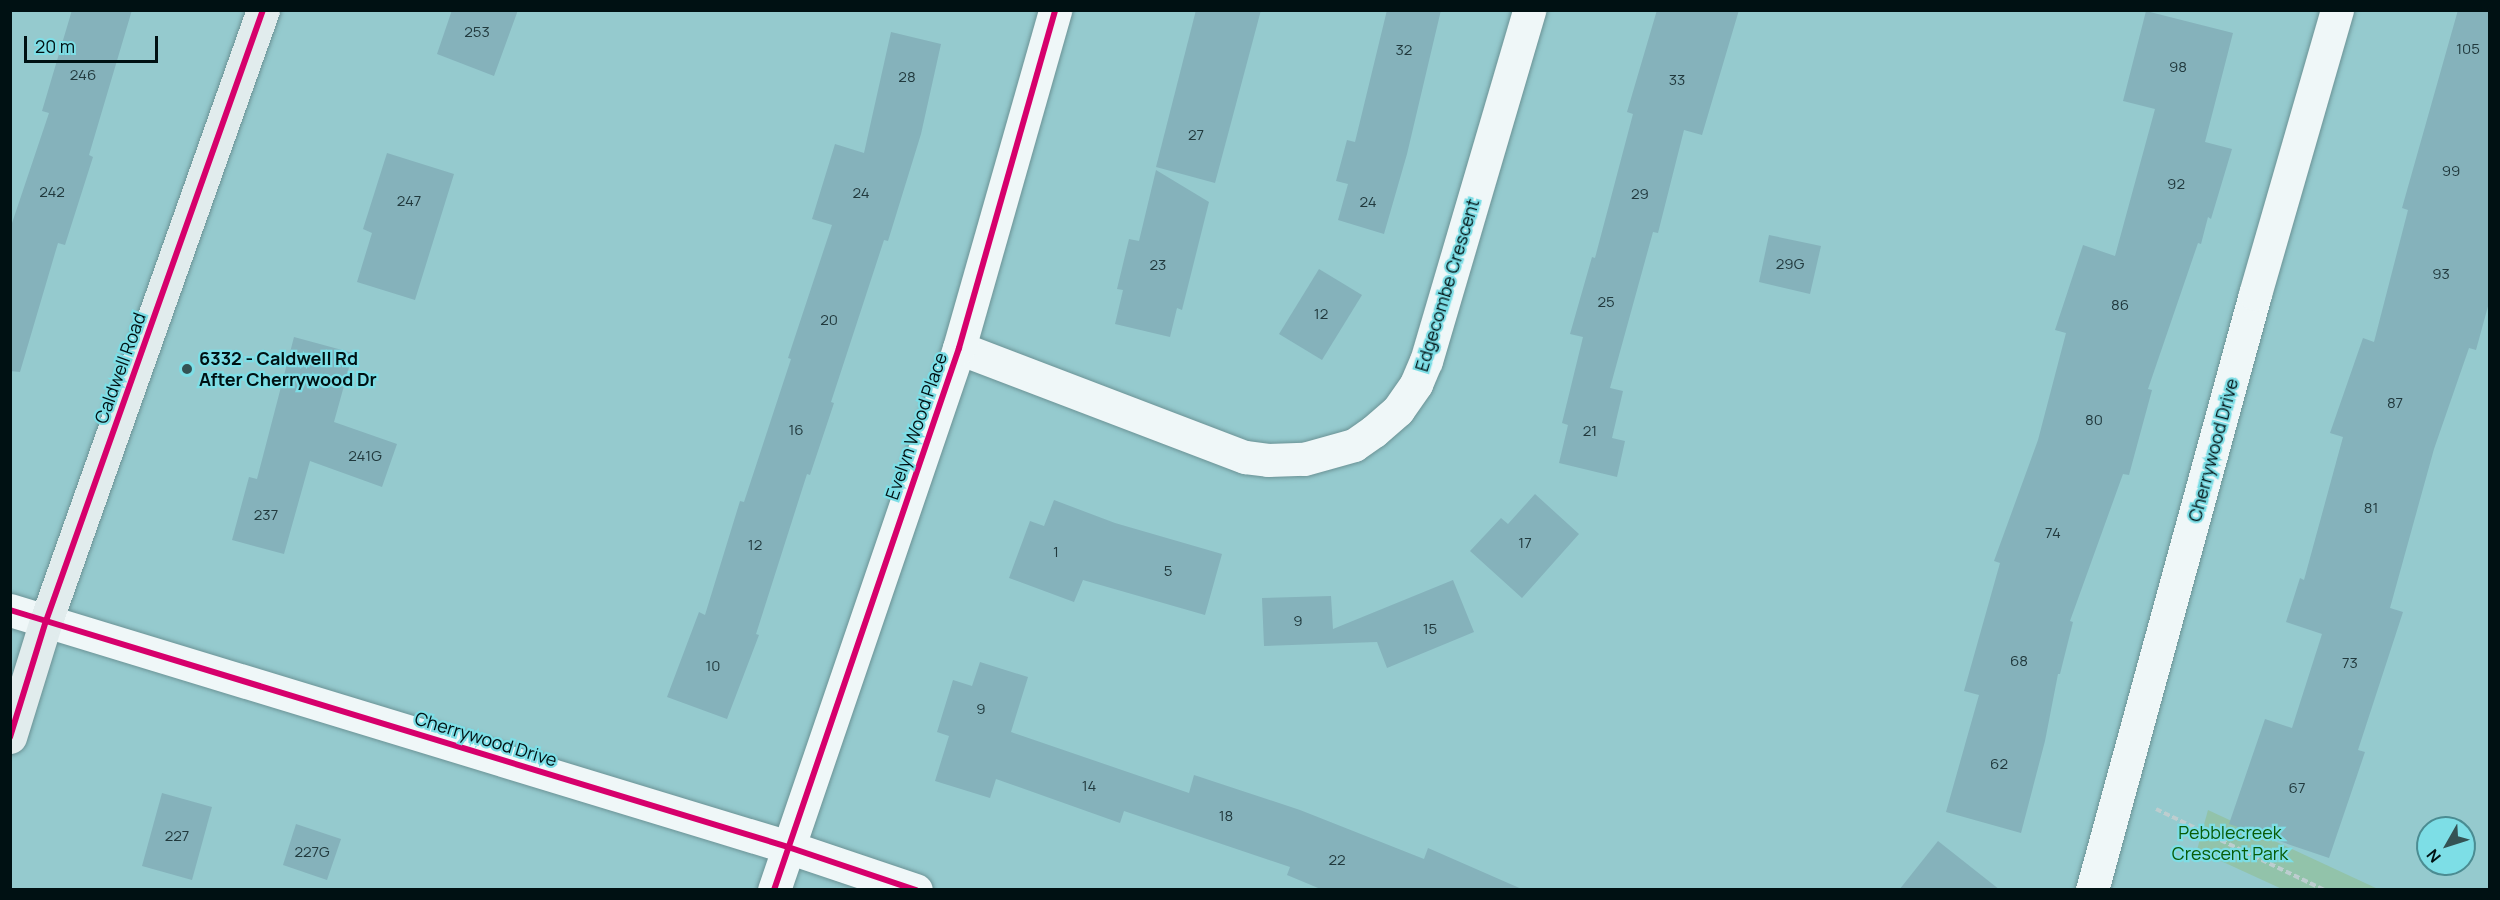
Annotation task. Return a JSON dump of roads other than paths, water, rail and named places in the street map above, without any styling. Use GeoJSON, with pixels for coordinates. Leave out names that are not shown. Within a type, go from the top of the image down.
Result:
{"type":"FeatureCollection","features":[{"type":"Feature","properties":{"kind":"street","name":"Caldwell Road"},"geometry":{"type":"LineString","coordinates":[[10,737],[46,621],[263,10]]}},
{"type":"Feature","properties":{"kind":"street","name":"Evelyn Wood Place"},"geometry":{"type":"LineString","coordinates":[[774,890],[959,348],[1055,10]]}},
{"type":"Feature","properties":{"kind":"street","name":"Edgecombe Crescent"},"geometry":{"type":"LineString","coordinates":[[959,348],[1245,457],[1268,460],[1304,459],[1354,445],[1398,410],[1416,384],[1426,361],[1528,10]]}},
{"type":"Feature","properties":{"kind":"street","name":"Cherrywood Drive"},"geometry":{"type":"LineString","coordinates":[[2092,890],[2117,790],[2173,600],[2255,294],[2337,10]]}},
{"type":"Feature","properties":{"kind":"street","name":"Cherrywood Drive"},"geometry":{"type":"LineString","coordinates":[[10,610],[788,847],[916,890]]}},
{"type":"Feature","properties":{"kind":"place","name":"6332 - Caldwell Rd After Cherrywood Dr"},"geometry":{"type":"Point","coordinates":[187,369]}},
{"type":"Feature","properties":{"kind":"park label","name":"Pebblecreek Crescent Park"},"geometry":{"type":"Point","coordinates":[2230,843]}}]}
